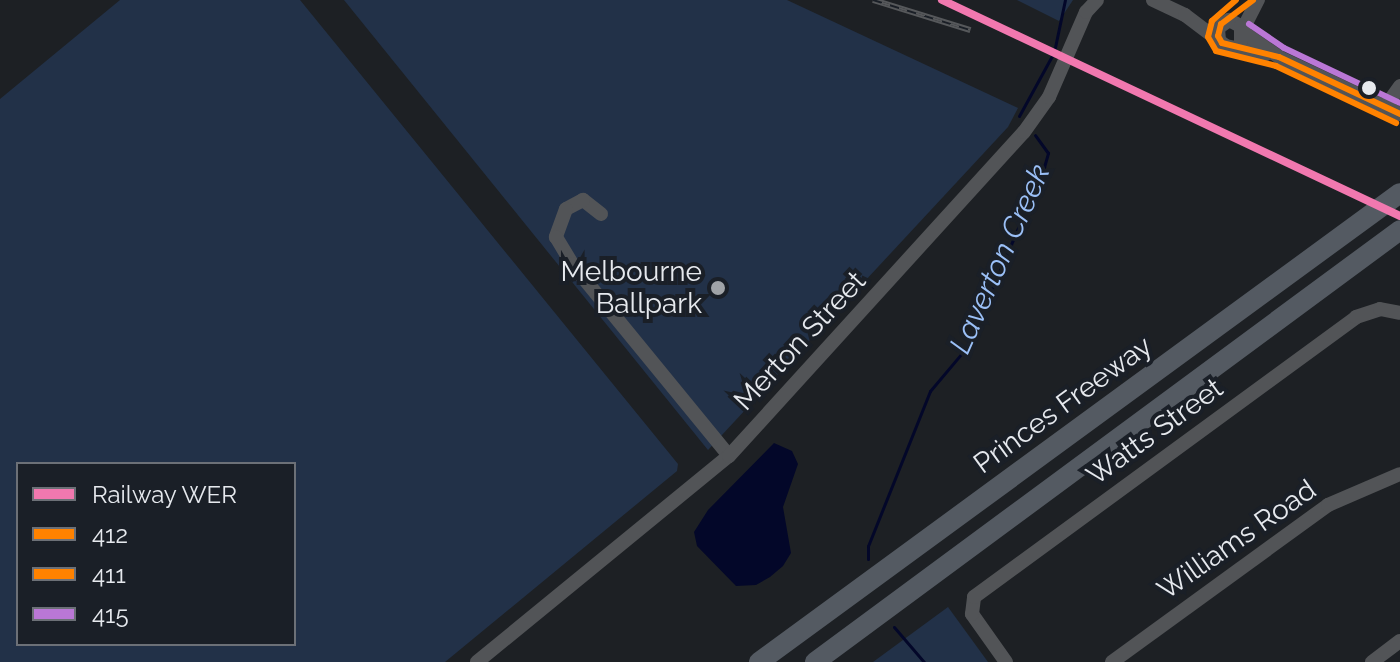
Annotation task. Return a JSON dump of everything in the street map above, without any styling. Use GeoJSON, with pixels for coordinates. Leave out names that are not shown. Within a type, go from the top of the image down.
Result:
{"type":"FeatureCollection","features":[{"type":"Feature","properties":{"kind":"highway","name":"Princes Freeway"},"geometry":{"type":"LineString","coordinates":[[759,662],[1400,193]]}},
{"type":"Feature","properties":{"kind":"highway","name":"Princes Freeway"},"geometry":{"type":"LineString","coordinates":[[815,662],[1397,232]]}},
{"type":"Feature","properties":{"kind":"street","name":"Merton Street"},"geometry":{"type":"LineString","coordinates":[[477,662],[729,456],[1024,132],[1049,97],[1086,12],[1097,0]]}},
{"type":"Feature","properties":{"kind":"street"},"geometry":{"type":"LineString","coordinates":[[1153,0],[1185,15],[1225,43],[1279,57]]}},
{"type":"Feature","properties":{"kind":"street"},"geometry":{"type":"LineString","coordinates":[[1225,43],[1218,28],[1256,0]]}},
{"type":"Feature","properties":{"kind":"street"},"geometry":{"type":"LineString","coordinates":[[1225,43],[1241,40],[1256,0]]}},
{"type":"Feature","properties":{"kind":"street"},"geometry":{"type":"LineString","coordinates":[[1185,15],[1229,20],[1279,57],[1400,114]]}},
{"type":"Feature","properties":{"kind":"street"},"geometry":{"type":"LineString","coordinates":[[1385,107],[1400,86]]}},
{"type":"Feature","properties":{"kind":"street"},"geometry":{"type":"LineString","coordinates":[[601,214],[583,200],[566,209],[556,237],[572,264],[729,456]]}},
{"type":"Feature","properties":{"kind":"street","name":"Watts Street"},"geometry":{"type":"LineString","coordinates":[[1006,662],[970,607],[974,597],[1343,326],[1364,313],[1380,309],[1400,313]]}},
{"type":"Feature","properties":{"kind":"street","name":"Williams Road"},"geometry":{"type":"LineString","coordinates":[[1120,660],[1328,505],[1400,474]]}},
{"type":"Feature","properties":{"kind":"street"},"geometry":{"type":"LineString","coordinates":[[1372,662],[1400,641]]}},
{"type":"Feature","properties":{"kind":"shaded area"},"geometry":{"type":"Polygon","coordinates":[[[120,0],[300,0],[678,464],[677,471],[445,662],[0,662],[0,99],[120,0]]]}},
{"type":"Feature","properties":{"kind":"shaded area","name":"Melbourne Ballpark"},"geometry":{"type":"Polygon","coordinates":[[[344,0],[787,0],[1018,108],[1008,127],[708,450],[344,0]]]}},
{"type":"Feature","properties":{"kind":"shaded area"},"geometry":{"type":"Polygon","coordinates":[[[1017,0],[1073,0],[1059,21],[1017,0]]]}},
{"type":"Feature","properties":{"kind":"shaded area"},"geometry":{"type":"Polygon","coordinates":[[[774,443],[792,451],[798,464],[783,507],[791,553],[783,566],[770,577],[756,585],[736,586],[697,546],[694,532],[708,510],[774,443]]]}},
{"type":"Feature","properties":{"kind":"shaded area"},"geometry":{"type":"Polygon","coordinates":[[[948,607],[988,662],[873,662],[948,607]]]}},
{"type":"Feature","properties":{"kind":"waterway","name":"Laverton Creek"},"geometry":{"type":"LineString","coordinates":[[1019,116],[1054,52],[1065,0]]}},
{"type":"Feature","properties":{"kind":"waterway","name":"Laverton Creek"},"geometry":{"type":"LineString","coordinates":[[868,559],[868,546],[930,391],[967,347],[1044,167],[1048,153],[1035,135]]}},
{"type":"Feature","properties":{"kind":"waterway","name":"Laverton Creek"},"geometry":{"type":"LineString","coordinates":[[894,627],[924,662]]}},
{"type":"Feature","properties":{"kind":"railway"},"geometry":{"type":"LineString","coordinates":[[873,0],[970,30]]}},
{"type":"Feature","properties":{"kind":"rail line","name":"WER"},"geometry":{"type":"LineString","coordinates":[[942,0],[1400,216]]}},
{"type":"Feature","properties":{"kind":"transit line","name":"411"},"geometry":{"type":"LineString","coordinates":[[1236,0],[1212,21],[1208,37],[1216,51],[1276,66],[1396,123]]}},
{"type":"Feature","properties":{"kind":"transit line","name":"412"},"geometry":{"type":"LineString","coordinates":[[1253,0],[1221,24],[1218,36],[1222,43],[1279,57],[1400,114]]}},
{"type":"Feature","properties":{"kind":"transit line","name":"415"},"geometry":{"type":"LineString","coordinates":[[1249,24],[1284,48],[1400,103]]}},
{"type":"Feature","properties":{"kind":"place","name":"Melbourne Ballpark"},"geometry":{"type":"Point","coordinates":[718,288]}}]}
